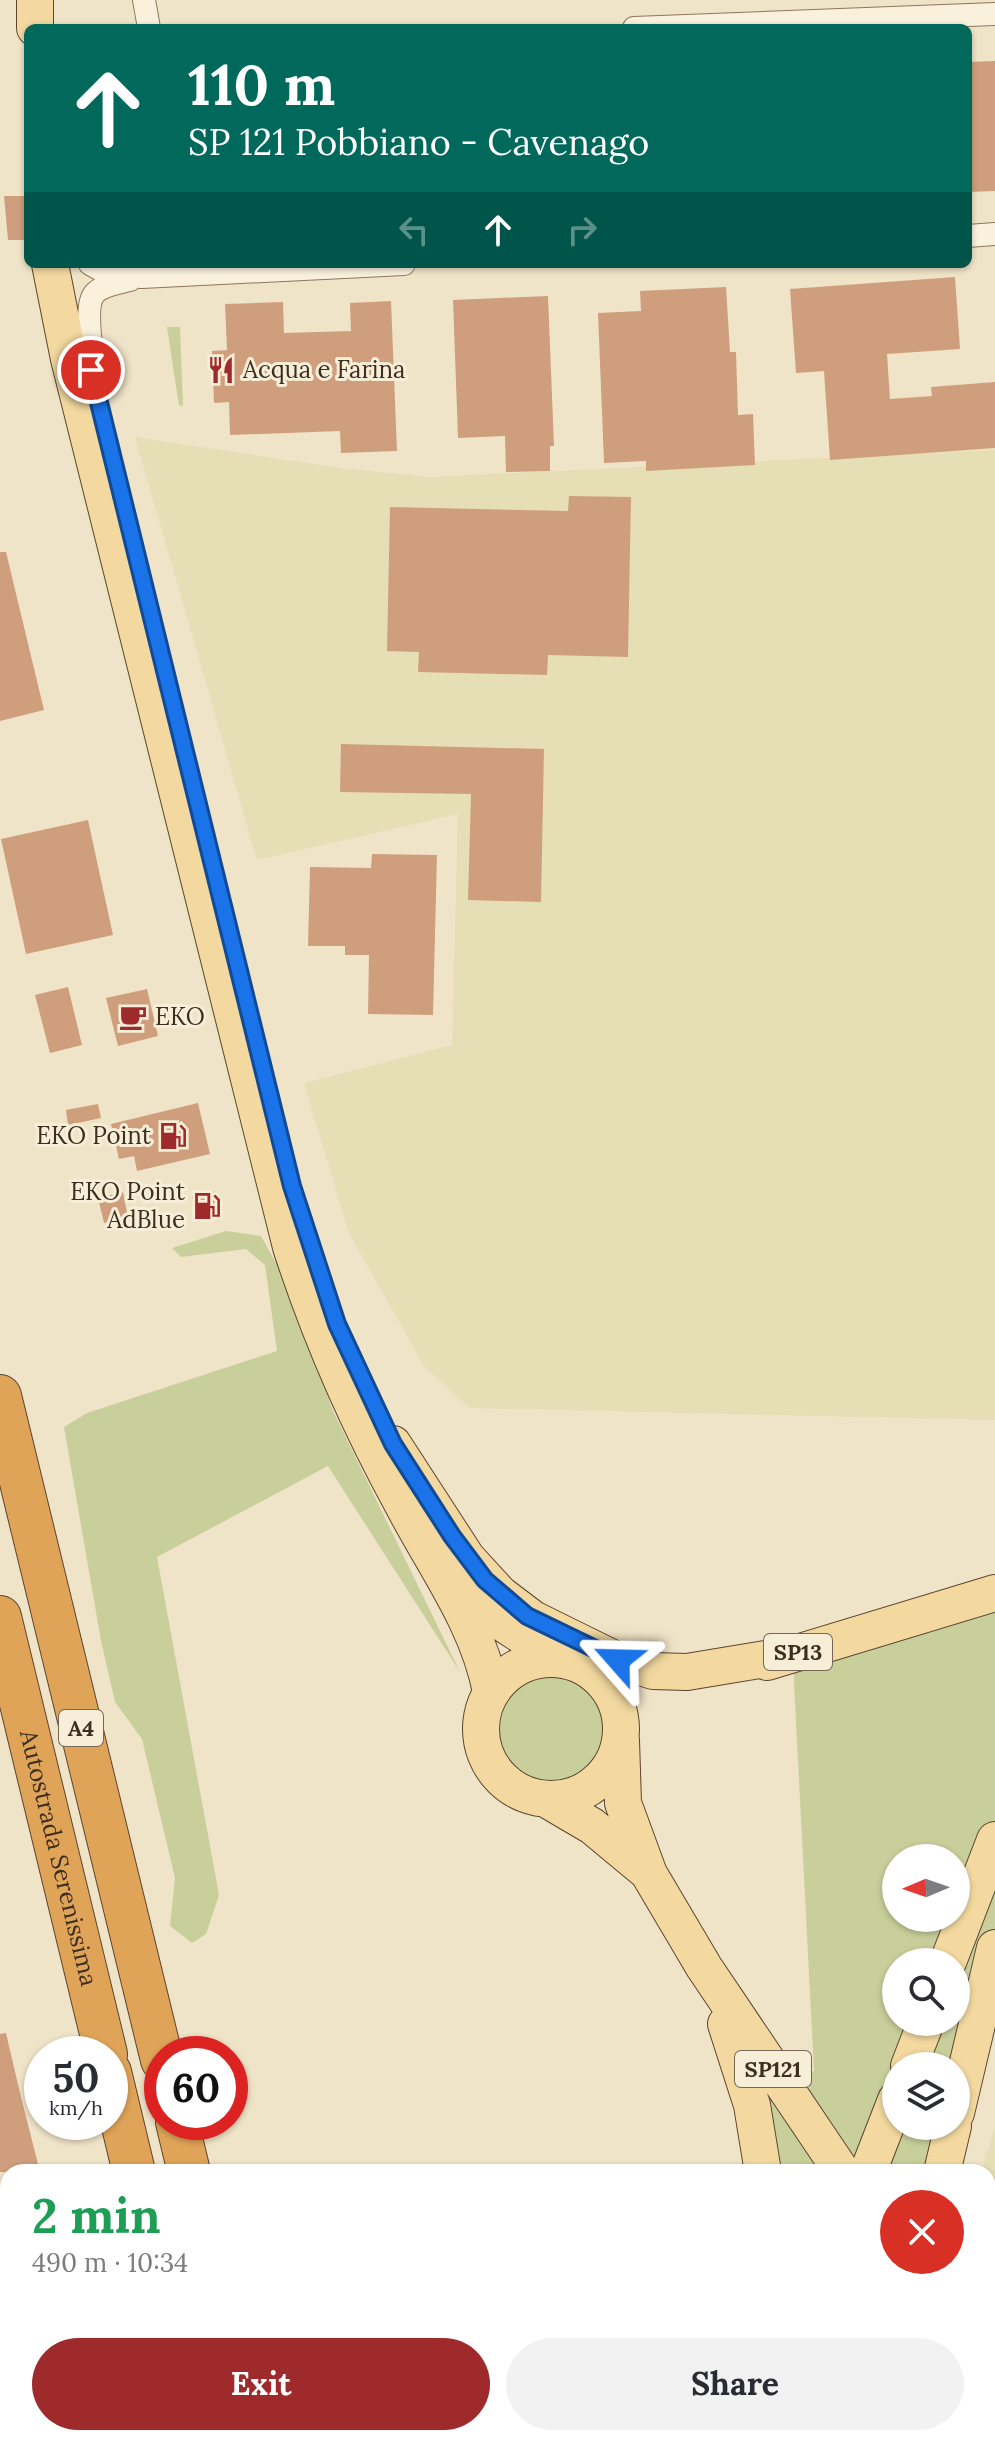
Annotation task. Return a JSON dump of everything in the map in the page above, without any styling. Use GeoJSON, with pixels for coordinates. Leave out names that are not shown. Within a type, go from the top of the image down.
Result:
{"type":"FeatureCollection","features":[{"type":"Feature","properties":{"kind":"highway","name":"A4"},"geometry":{"type":"LineString","coordinates":[[0,1396],[156,2036]]}},
{"type":"Feature","properties":{"kind":"highway","name":"Autostrada Serenissima"},"geometry":{"type":"LineString","coordinates":[[0,1617],[102,2036]]}},
{"type":"Feature","properties":{"kind":"highway"},"geometry":{"type":"LineString","coordinates":[[71,1907],[67,1983],[79,2036]]}},
{"type":"Feature","properties":{"kind":"highway"},"geometry":{"type":"LineString","coordinates":[[102,2140],[107,2164]]}},
{"type":"Feature","properties":{"kind":"highway"},"geometry":{"type":"LineString","coordinates":[[126,2140],[132,2164]]}},
{"type":"Feature","properties":{"kind":"highway"},"geometry":{"type":"LineString","coordinates":[[181,2140],[187,2164]]}},
{"type":"Feature","properties":{"kind":"main road"},"geometry":{"type":"LineString","coordinates":[[35,0],[35,24]]}},
{"type":"Feature","properties":{"kind":"main road"},"geometry":{"type":"LineString","coordinates":[[58,0],[59,24]]}},
{"type":"Feature","properties":{"kind":"main road","name":"SP121"},"geometry":{"type":"LineString","coordinates":[[51,268],[67,351],[291,1247],[321,1331],[416,1531],[476,1636],[491,1692],[481,1725],[490,1764],[515,1790],[546,1799],[592,1826],[649,1874]]}},
{"type":"Feature","properties":{"kind":"main road"},"geometry":{"type":"LineString","coordinates":[[72,268],[97,392],[298,1208],[337,1324],[425,1508],[476,1593],[504,1624],[556,1658],[582,1665],[600,1678]]}},
{"type":"Feature","properties":{"kind":"main road","name":"SP13"},"geometry":{"type":"LineString","coordinates":[[393,1444],[467,1558],[500,1594],[533,1619],[612,1658],[653,1671],[687,1672],[790,1655]]}},
{"type":"Feature","properties":{"kind":"main road","name":"SP13"},"geometry":{"type":"LineString","coordinates":[[600,1678],[634,1688],[666,1691],[995,1593]]}},
{"type":"Feature","properties":{"kind":"main road"},"geometry":{"type":"LineString","coordinates":[[491,1692],[518,1667],[539,1659],[556,1658]]}},
{"type":"Feature","properties":{"kind":"main road","name":"SP121"},"geometry":{"type":"LineString","coordinates":[[600,1678],[618,1705],[623,1803],[649,1874],[704,1967],[857,2164]]}},
{"type":"Feature","properties":{"kind":"main road"},"geometry":{"type":"LineString","coordinates":[[546,1799],[569,1797],[596,1783],[612,1764],[621,1740]]}},
{"type":"Feature","properties":{"kind":"main road"},"geometry":{"type":"LineString","coordinates":[[953,1948],[995,1840]]}},
{"type":"Feature","properties":{"kind":"main road"},"geometry":{"type":"LineString","coordinates":[[970,2054],[995,1948]]}},
{"type":"Feature","properties":{"kind":"main road"},"geometry":{"type":"LineString","coordinates":[[704,1967],[748,2088],[762,2164]]}},
{"type":"Feature","properties":{"kind":"main road"},"geometry":{"type":"LineString","coordinates":[[864,2164],[882,2128]]}},
{"type":"Feature","properties":{"kind":"main road"},"geometry":{"type":"LineString","coordinates":[[944,2164],[950,2140]]}},
{"type":"Feature","properties":{"kind":"street"},"geometry":{"type":"LineString","coordinates":[[144,0],[148,24]]}},
{"type":"Feature","properties":{"kind":"street"},"geometry":{"type":"LineString","coordinates":[[737,24],[995,14]]}},
{"type":"Feature","properties":{"kind":"street"},"geometry":{"type":"LineString","coordinates":[[972,236],[995,234]]}},
{"type":"Feature","properties":{"kind":"street"},"geometry":{"type":"LineString","coordinates":[[97,268],[106,273],[142,277],[323,268]]}},
{"type":"Feature","properties":{"kind":"street"},"geometry":{"type":"LineString","coordinates":[[97,392],[89,322],[91,299],[110,285],[142,277]]}},
{"type":"Feature","properties":{"kind":"shaded area"},"geometry":{"type":"Polygon","coordinates":[[[135,437],[341,468],[429,477],[995,450],[995,1420],[470,1408],[424,1366],[349,1233],[304,1083],[452,1045],[458,814],[257,860],[135,437]]]}},
{"type":"Feature","properties":{"kind":"shaded area"},"geometry":{"type":"Polygon","coordinates":[[[995,2127],[995,2164],[983,2164],[995,2127]]]}},
{"type":"Feature","properties":{"kind":"green space"},"geometry":{"type":"Polygon","coordinates":[[[167,327],[180,327],[183,405],[179,406],[167,327]]]}},
{"type":"Feature","properties":{"kind":"green space"},"geometry":{"type":"Polygon","coordinates":[[[226,1231],[261,1236],[281,1272],[334,1413],[460,1672],[328,1466],[157,1557],[219,1895],[206,1934],[192,1943],[170,1926],[175,1878],[142,1739],[115,1702],[101,1641],[64,1427],[87,1413],[277,1351],[265,1265],[246,1249],[181,1257],[172,1248],[226,1231]]]}},
{"type":"Feature","properties":{"kind":"green space"},"geometry":{"type":"Polygon","coordinates":[[[995,1602],[995,1928],[970,2028],[970,1948],[882,1948],[882,2036],[968,2036],[964,2052],[882,2052],[882,2140],[942,2140],[936,2164],[770,2164],[762,2079],[814,2071],[793,1664],[995,1602]]]}},
{"type":"Feature","properties":{"kind":"green space"},"geometry":{"type":"Polygon","coordinates":[[[549,1672],[581,1681],[597,1697],[606,1729],[597,1761],[581,1777],[549,1786],[517,1777],[501,1761],[492,1729],[501,1697],[517,1681],[549,1672]]]}},
{"type":"Feature","properties":{"kind":"building"},"geometry":{"type":"Polygon","coordinates":[[[995,61],[995,191],[972,192],[972,62],[995,61]]]}},
{"type":"Feature","properties":{"kind":"building"},"geometry":{"type":"Polygon","coordinates":[[[4,196],[24,196],[24,240],[8,240],[4,196]]]}},
{"type":"Feature","properties":{"kind":"building"},"geometry":{"type":"Polygon","coordinates":[[[955,277],[960,349],[887,354],[890,399],[932,396],[931,387],[995,382],[995,448],[830,460],[824,371],[796,373],[790,289],[955,277]]]}},
{"type":"Feature","properties":{"kind":"building"},"geometry":{"type":"Polygon","coordinates":[[[726,287],[730,352],[736,352],[738,415],[753,414],[755,465],[646,471],[646,461],[604,463],[598,313],[641,311],[640,291],[726,287]]]}},
{"type":"Feature","properties":{"kind":"building"},"geometry":{"type":"Polygon","coordinates":[[[548,296],[554,446],[550,446],[550,471],[506,472],[505,436],[458,438],[453,300],[548,296]]]}},
{"type":"Feature","properties":{"kind":"building"},"geometry":{"type":"Polygon","coordinates":[[[391,301],[397,451],[341,453],[340,431],[230,435],[229,402],[214,403],[212,351],[227,350],[225,304],[283,302],[284,333],[351,331],[350,303],[391,301]]]}},
{"type":"Feature","properties":{"kind":"building"},"geometry":{"type":"Polygon","coordinates":[[[569,496],[631,497],[628,657],[548,655],[547,675],[418,672],[419,652],[387,651],[390,507],[568,511],[569,496]]]}},
{"type":"Feature","properties":{"kind":"building"},"geometry":{"type":"Polygon","coordinates":[[[0,552],[6,552],[44,710],[0,721],[0,552]]]}},
{"type":"Feature","properties":{"kind":"building"},"geometry":{"type":"Polygon","coordinates":[[[341,744],[544,749],[541,902],[468,900],[471,794],[340,792],[341,744]]]}},
{"type":"Feature","properties":{"kind":"building"},"geometry":{"type":"Polygon","coordinates":[[[88,820],[113,935],[26,954],[1,839],[88,820]]]}},
{"type":"Feature","properties":{"kind":"building"},"geometry":{"type":"Polygon","coordinates":[[[372,854],[437,855],[433,1015],[368,1014],[369,955],[345,955],[345,946],[308,946],[310,867],[371,868],[372,854]]]}},
{"type":"Feature","properties":{"kind":"building"},"geometry":{"type":"Polygon","coordinates":[[[68,987],[82,1045],[50,1053],[35,995],[68,987]]]}},
{"type":"Feature","properties":{"kind":"building"},"geometry":{"type":"Polygon","coordinates":[[[147,989],[158,1036],[118,1046],[106,998],[147,989]]]}},
{"type":"Feature","properties":{"kind":"building"},"geometry":{"type":"Polygon","coordinates":[[[198,1103],[210,1154],[137,1171],[134,1156],[119,1159],[111,1124],[198,1103]]]}},
{"type":"Feature","properties":{"kind":"building"},"geometry":{"type":"Polygon","coordinates":[[[98,1104],[101,1118],[68,1125],[66,1110],[98,1104]]]}},
{"type":"Feature","properties":{"kind":"building"},"geometry":{"type":"Polygon","coordinates":[[[216,1191],[222,1217],[197,1222],[192,1196],[216,1191]]]}},
{"type":"Feature","properties":{"kind":"building"},"geometry":{"type":"Polygon","coordinates":[[[123,1192],[128,1218],[104,1223],[98,1198],[123,1192]]]}},
{"type":"Feature","properties":{"kind":"building"},"geometry":{"type":"Polygon","coordinates":[[[6,2033],[24,2109],[24,2140],[32,2140],[38,2164],[0,2164],[0,2034],[6,2033]]]}},
{"type":"Feature","properties":{"kind":"place","name":"Acqua e Farina"},"geometry":{"type":"Point","coordinates":[221,370]}},
{"type":"Feature","properties":{"kind":"place","name":"EKO"},"geometry":{"type":"Point","coordinates":[133,1017]}},
{"type":"Feature","properties":{"kind":"place","name":"EKO Point"},"geometry":{"type":"Point","coordinates":[173,1136]}},
{"type":"Feature","properties":{"kind":"place","name":"EKO Point AdBlue"},"geometry":{"type":"Point","coordinates":[207,1206]}},
{"type":"Feature","properties":{"kind":"route"},"geometry":{"type":"LineString","coordinates":[[91,370],[292,1186],[309,1246],[337,1324],[393,1444],[452,1536],[485,1580],[527,1616],[618,1660]]}}]}
